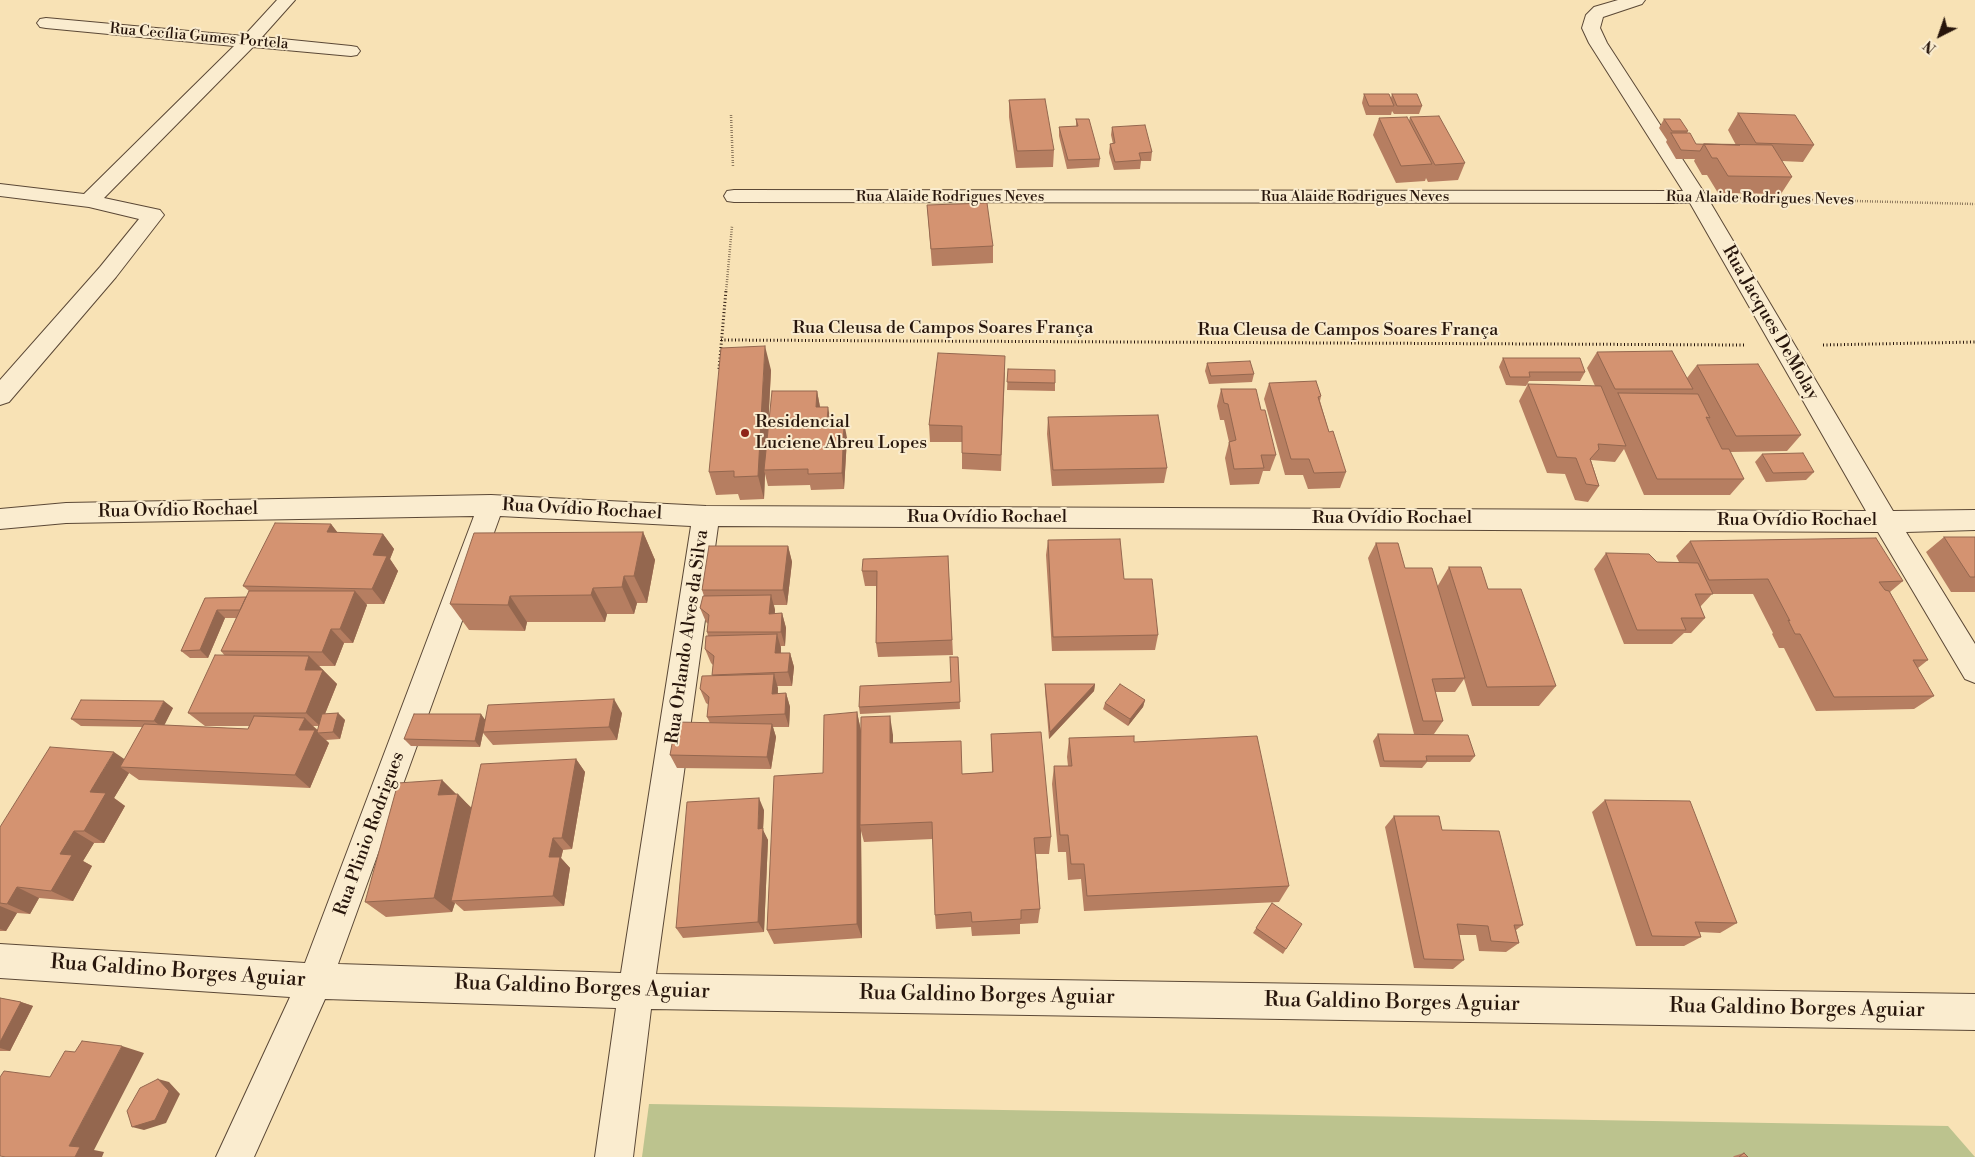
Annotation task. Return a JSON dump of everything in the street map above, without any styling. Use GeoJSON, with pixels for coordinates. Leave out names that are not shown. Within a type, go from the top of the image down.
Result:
{"type":"FeatureCollection","features":[{"type":"Feature","properties":{"kind":"street"},"geometry":{"type":"LineString","coordinates":[[89,200],[248,42],[286,0]]}},
{"type":"Feature","properties":{"kind":"street","name":"Rua Jacques DeMolay"},"geometry":{"type":"LineString","coordinates":[[1636,0],[1600,11],[1593,19],[1592,28],[1598,43],[1697,197],[1886,522],[1975,670]]}},
{"type":"Feature","properties":{"kind":"street","name":"Rua Cecília Gumes Portela"},"geometry":{"type":"LineString","coordinates":[[46,23],[351,51]]}},
{"type":"Feature","properties":{"kind":"street"},"geometry":{"type":"LineString","coordinates":[[0,190],[89,200],[153,215],[108,272],[0,396]]}},
{"type":"Feature","properties":{"kind":"street","name":"Rua Alaide Rodrigues Neves"},"geometry":{"type":"LineString","coordinates":[[734,196],[1697,197]]}},
{"type":"Feature","properties":{"kind":"street","name":"Rua Ovídio Rochael"},"geometry":{"type":"LineString","coordinates":[[0,520],[66,513],[491,505],[706,516],[1886,522],[1975,520]]}},
{"type":"Feature","properties":{"kind":"street","name":"Rua Plinio Rodrigues"},"geometry":{"type":"LineString","coordinates":[[236,1157],[316,981],[491,505]]}},
{"type":"Feature","properties":{"kind":"street","name":"Rua Orlando Alves da Silva"},"geometry":{"type":"LineString","coordinates":[[614,1157],[636,991],[706,516]]}},
{"type":"Feature","properties":{"kind":"street","name":"Rua Galdino Borges Aguiar"},"geometry":{"type":"LineString","coordinates":[[0,961],[316,981],[636,991],[1975,1012]]}},
{"type":"Feature","properties":{"kind":"path"},"geometry":{"type":"LineString","coordinates":[[719,369],[734,196],[731,115]]}},
{"type":"Feature","properties":{"kind":"path","name":"Rua Alaide Rodrigues Neves"},"geometry":{"type":"LineString","coordinates":[[1697,197],[1975,204]]}},
{"type":"Feature","properties":{"kind":"path","name":"Rua Cleusa de Campos Soares França"},"geometry":{"type":"LineString","coordinates":[[721,340],[1783,345],[1975,342]]}},
{"type":"Feature","properties":{"kind":"green space"},"geometry":{"type":"Polygon","coordinates":[[[649,1104],[1948,1126],[1975,1157],[642,1157],[649,1104]]]}},
{"type":"Feature","properties":{"kind":"building"},"geometry":{"type":"Polygon","coordinates":[[[1364,94],[1389,94],[1394,106],[1369,106],[1364,94]]]}},
{"type":"Feature","properties":{"kind":"building"},"geometry":{"type":"Polygon","coordinates":[[[1392,94],[1417,94],[1422,106],[1397,106],[1392,94]]]}},
{"type":"Feature","properties":{"kind":"building"},"geometry":{"type":"Polygon","coordinates":[[[1045,99],[1054,150],[1017,151],[1009,100],[1045,99]]]}},
{"type":"Feature","properties":{"kind":"building"},"geometry":{"type":"Polygon","coordinates":[[[1738,113],[1795,115],[1814,145],[1756,143],[1738,113]]]}},
{"type":"Feature","properties":{"kind":"building"},"geometry":{"type":"Polygon","coordinates":[[[1439,116],[1465,163],[1435,165],[1410,117],[1439,116]]]}},
{"type":"Feature","properties":{"kind":"building"},"geometry":{"type":"Polygon","coordinates":[[[1407,117],[1432,164],[1401,166],[1379,118],[1407,117]]]}},
{"type":"Feature","properties":{"kind":"building"},"geometry":{"type":"Polygon","coordinates":[[[1076,119],[1089,119],[1100,159],[1068,160],[1059,127],[1078,126],[1076,119]]]}},
{"type":"Feature","properties":{"kind":"building"},"geometry":{"type":"Polygon","coordinates":[[[1664,119],[1680,119],[1688,131],[1672,131],[1664,119]]]}},
{"type":"Feature","properties":{"kind":"building"},"geometry":{"type":"Polygon","coordinates":[[[1145,125],[1152,152],[1139,153],[1141,160],[1115,162],[1110,144],[1115,143],[1112,127],[1145,125]]]}},
{"type":"Feature","properties":{"kind":"building"},"geometry":{"type":"Polygon","coordinates":[[[1671,133],[1690,133],[1696,144],[1704,144],[1700,151],[1681,150],[1671,133]]]}},
{"type":"Feature","properties":{"kind":"building"},"geometry":{"type":"Polygon","coordinates":[[[1704,144],[1772,145],[1792,177],[1728,176],[1717,158],[1712,158],[1704,144]]]}},
{"type":"Feature","properties":{"kind":"building"},"geometry":{"type":"Polygon","coordinates":[[[987,203],[993,246],[931,249],[927,205],[987,203]]]}},
{"type":"Feature","properties":{"kind":"building","name":"Residencial Luciene Abreu Lopes"},"geometry":{"type":"Polygon","coordinates":[[[765,346],[758,476],[734,477],[734,471],[709,472],[721,348],[765,346]]]}},
{"type":"Feature","properties":{"kind":"building"},"geometry":{"type":"Polygon","coordinates":[[[1672,351],[1693,389],[1615,389],[1597,352],[1672,351]]]}},
{"type":"Feature","properties":{"kind":"building"},"geometry":{"type":"Polygon","coordinates":[[[938,353],[1005,356],[1001,455],[962,453],[962,426],[929,425],[938,353]]]}},
{"type":"Feature","properties":{"kind":"building"},"geometry":{"type":"Polygon","coordinates":[[[1503,358],[1580,358],[1585,372],[1529,372],[1530,377],[1510,377],[1503,358]]]}},
{"type":"Feature","properties":{"kind":"building"},"geometry":{"type":"Polygon","coordinates":[[[1250,361],[1254,374],[1211,376],[1207,363],[1250,361]]]}},
{"type":"Feature","properties":{"kind":"building"},"geometry":{"type":"Polygon","coordinates":[[[1758,364],[1801,435],[1736,436],[1697,365],[1758,364]]]}},
{"type":"Feature","properties":{"kind":"building"},"geometry":{"type":"Polygon","coordinates":[[[1008,369],[1055,370],[1055,383],[1007,382],[1008,369]]]}},
{"type":"Feature","properties":{"kind":"building"},"geometry":{"type":"Polygon","coordinates":[[[1316,381],[1321,396],[1318,397],[1329,432],[1333,431],[1346,472],[1314,473],[1309,459],[1291,459],[1269,383],[1316,381]]]}},
{"type":"Feature","properties":{"kind":"building"},"geometry":{"type":"Polygon","coordinates":[[[1528,384],[1601,386],[1626,446],[1598,444],[1599,449],[1590,459],[1599,486],[1586,484],[1576,458],[1557,457],[1528,384]]]}},
{"type":"Feature","properties":{"kind":"building"},"geometry":{"type":"Polygon","coordinates":[[[1221,389],[1256,389],[1261,410],[1265,410],[1276,455],[1261,455],[1264,468],[1234,469],[1229,442],[1236,440],[1228,404],[1224,403],[1221,389]]]}},
{"type":"Feature","properties":{"kind":"building"},"geometry":{"type":"Polygon","coordinates":[[[772,391],[817,391],[816,407],[828,407],[827,423],[844,422],[842,473],[808,474],[808,469],[764,470],[772,391]]]}},
{"type":"Feature","properties":{"kind":"building"},"geometry":{"type":"Polygon","coordinates":[[[1618,393],[1698,394],[1710,418],[1706,417],[1722,449],[1729,449],[1744,479],[1657,479],[1618,393]]]}},
{"type":"Feature","properties":{"kind":"building"},"geometry":{"type":"Polygon","coordinates":[[[1158,415],[1167,468],[1053,470],[1048,417],[1158,415]]]}},
{"type":"Feature","properties":{"kind":"building"},"geometry":{"type":"Polygon","coordinates":[[[1803,453],[1814,472],[1773,473],[1762,454],[1803,453]]]}},
{"type":"Feature","properties":{"kind":"building"},"geometry":{"type":"Polygon","coordinates":[[[275,523],[331,524],[327,532],[383,534],[373,555],[387,556],[372,589],[243,586],[275,523]]]}},
{"type":"Feature","properties":{"kind":"building"},"geometry":{"type":"Polygon","coordinates":[[[643,532],[634,576],[624,576],[622,587],[593,588],[591,595],[510,596],[508,605],[450,604],[474,533],[643,532]]]}},
{"type":"Feature","properties":{"kind":"building"},"geometry":{"type":"Polygon","coordinates":[[[1944,537],[1975,537],[1975,577],[1970,577],[1944,537]]]}},
{"type":"Feature","properties":{"kind":"building"},"geometry":{"type":"Polygon","coordinates":[[[1876,538],[1903,581],[1879,582],[1885,590],[1889,591],[1928,660],[1913,660],[1934,696],[1834,697],[1800,634],[1795,634],[1768,579],[1709,580],[1690,541],[1876,538]]]}},
{"type":"Feature","properties":{"kind":"building"},"geometry":{"type":"Polygon","coordinates":[[[1120,539],[1124,579],[1152,579],[1158,635],[1053,637],[1048,540],[1120,539]]]}},
{"type":"Feature","properties":{"kind":"building"},"geometry":{"type":"Polygon","coordinates":[[[1376,543],[1398,543],[1405,568],[1432,568],[1465,678],[1432,679],[1443,721],[1423,721],[1376,543]]]}},
{"type":"Feature","properties":{"kind":"building"},"geometry":{"type":"Polygon","coordinates":[[[709,546],[788,546],[783,590],[702,590],[709,546]]]}},
{"type":"Feature","properties":{"kind":"building"},"geometry":{"type":"Polygon","coordinates":[[[1606,553],[1649,554],[1657,562],[1698,563],[1713,594],[1695,594],[1705,618],[1681,618],[1686,630],[1637,630],[1606,553]]]}},
{"type":"Feature","properties":{"kind":"building"},"geometry":{"type":"Polygon","coordinates":[[[948,556],[952,640],[876,643],[877,571],[862,571],[863,559],[948,556]]]}},
{"type":"Feature","properties":{"kind":"building"},"geometry":{"type":"Polygon","coordinates":[[[1449,567],[1481,567],[1488,589],[1521,589],[1556,686],[1487,687],[1449,567]]]}},
{"type":"Feature","properties":{"kind":"building"},"geometry":{"type":"Polygon","coordinates":[[[249,591],[355,591],[340,629],[331,629],[322,652],[221,651],[249,591]]]}},
{"type":"Feature","properties":{"kind":"building"},"geometry":{"type":"Polygon","coordinates":[[[771,595],[769,614],[782,613],[781,632],[707,632],[709,615],[700,608],[703,596],[771,595]]]}},
{"type":"Feature","properties":{"kind":"building"},"geometry":{"type":"Polygon","coordinates":[[[246,597],[240,610],[217,610],[200,650],[181,651],[205,598],[246,597]]]}},
{"type":"Feature","properties":{"kind":"building"},"geometry":{"type":"Polygon","coordinates":[[[777,634],[775,653],[790,653],[788,672],[712,675],[714,656],[705,649],[706,636],[777,634]]]}},
{"type":"Feature","properties":{"kind":"building"},"geometry":{"type":"Polygon","coordinates":[[[215,655],[309,656],[305,670],[323,670],[306,713],[188,713],[215,655]]]}},
{"type":"Feature","properties":{"kind":"building"},"geometry":{"type":"Polygon","coordinates":[[[950,657],[958,657],[960,702],[859,707],[860,686],[951,682],[950,657]]]}},
{"type":"Feature","properties":{"kind":"building"},"geometry":{"type":"Polygon","coordinates":[[[774,674],[772,694],[786,693],[785,714],[707,717],[709,697],[700,689],[702,676],[774,674]]]}},
{"type":"Feature","properties":{"kind":"building"},"geometry":{"type":"Polygon","coordinates":[[[1045,684],[1095,684],[1050,732],[1045,684]]]}},
{"type":"Feature","properties":{"kind":"building"},"geometry":{"type":"Polygon","coordinates":[[[1120,684],[1145,700],[1130,719],[1105,703],[1120,684]]]}},
{"type":"Feature","properties":{"kind":"building"},"geometry":{"type":"Polygon","coordinates":[[[614,699],[609,727],[483,732],[488,705],[614,699]]]}},
{"type":"Feature","properties":{"kind":"building"},"geometry":{"type":"Polygon","coordinates":[[[81,700],[164,701],[154,721],[71,719],[81,700]]]}},
{"type":"Feature","properties":{"kind":"building"},"geometry":{"type":"Polygon","coordinates":[[[857,712],[857,924],[767,930],[774,776],[823,773],[824,715],[857,712]]]}},
{"type":"Feature","properties":{"kind":"building"},"geometry":{"type":"Polygon","coordinates":[[[338,713],[333,732],[317,732],[322,714],[338,713]]]}},
{"type":"Feature","properties":{"kind":"building"},"geometry":{"type":"Polygon","coordinates":[[[414,714],[481,714],[475,741],[404,739],[414,714]]]}},
{"type":"Feature","properties":{"kind":"building"},"geometry":{"type":"Polygon","coordinates":[[[254,716],[305,718],[299,730],[315,730],[295,775],[120,767],[144,724],[248,729],[254,716]]]}},
{"type":"Feature","properties":{"kind":"building"},"geometry":{"type":"Polygon","coordinates":[[[890,716],[890,743],[961,741],[962,774],[993,772],[991,734],[1041,732],[1051,837],[1034,838],[1040,909],[1021,910],[1021,919],[972,922],[971,912],[935,915],[932,822],[860,825],[861,717],[890,716]]]}},
{"type":"Feature","properties":{"kind":"building"},"geometry":{"type":"Polygon","coordinates":[[[676,722],[772,724],[767,757],[670,755],[676,722]]]}},
{"type":"Feature","properties":{"kind":"building"},"geometry":{"type":"Polygon","coordinates":[[[1378,734],[1468,735],[1475,756],[1426,756],[1427,761],[1384,761],[1378,734]]]}},
{"type":"Feature","properties":{"kind":"building"},"geometry":{"type":"Polygon","coordinates":[[[1134,736],[1134,742],[1257,736],[1289,886],[1087,896],[1084,864],[1071,864],[1068,835],[1060,835],[1054,766],[1072,766],[1069,738],[1134,736]]]}},
{"type":"Feature","properties":{"kind":"building"},"geometry":{"type":"Polygon","coordinates":[[[50,747],[114,752],[90,792],[106,793],[84,831],[74,831],[60,854],[72,855],[51,891],[17,887],[7,904],[0,903],[0,827],[50,747]]]}},
{"type":"Feature","properties":{"kind":"building"},"geometry":{"type":"Polygon","coordinates":[[[576,759],[562,838],[553,838],[549,857],[560,857],[553,896],[451,901],[481,764],[576,759]]]}},
{"type":"Feature","properties":{"kind":"building"},"geometry":{"type":"Polygon","coordinates":[[[442,780],[438,795],[458,794],[434,898],[365,902],[398,783],[442,780]]]}},
{"type":"Feature","properties":{"kind":"building"},"geometry":{"type":"Polygon","coordinates":[[[759,798],[758,829],[763,828],[758,922],[676,928],[687,802],[759,798]]]}},
{"type":"Feature","properties":{"kind":"building"},"geometry":{"type":"Polygon","coordinates":[[[1605,800],[1690,801],[1737,923],[1695,922],[1701,937],[1652,936],[1605,800]]]}},
{"type":"Feature","properties":{"kind":"building"},"geometry":{"type":"Polygon","coordinates":[[[1394,816],[1439,816],[1442,830],[1499,831],[1523,925],[1514,925],[1519,943],[1491,941],[1488,926],[1457,924],[1464,960],[1424,959],[1394,816]]]}},
{"type":"Feature","properties":{"kind":"building"},"geometry":{"type":"Polygon","coordinates":[[[1272,903],[1302,924],[1286,949],[1256,928],[1272,903]]]}},
{"type":"Feature","properties":{"kind":"building"},"geometry":{"type":"Polygon","coordinates":[[[0,998],[21,1002],[0,1042],[0,998]]]}},
{"type":"Feature","properties":{"kind":"building"},"geometry":{"type":"Polygon","coordinates":[[[82,1041],[122,1046],[69,1146],[80,1147],[75,1157],[0,1156],[0,1077],[4,1071],[50,1077],[65,1051],[75,1052],[82,1041]]]}},
{"type":"Feature","properties":{"kind":"building"},"geometry":{"type":"Polygon","coordinates":[[[158,1079],[169,1091],[155,1120],[132,1127],[127,1111],[140,1088],[158,1079]]]}},
{"type":"Feature","properties":{"kind":"building"},"geometry":{"type":"Polygon","coordinates":[[[1744,1153],[1748,1157],[1739,1157],[1744,1153]]]}},
{"type":"Feature","properties":{"kind":"place","name":"Residencial Luciene Abreu Lopes"},"geometry":{"type":"Point","coordinates":[745,433]}}]}
